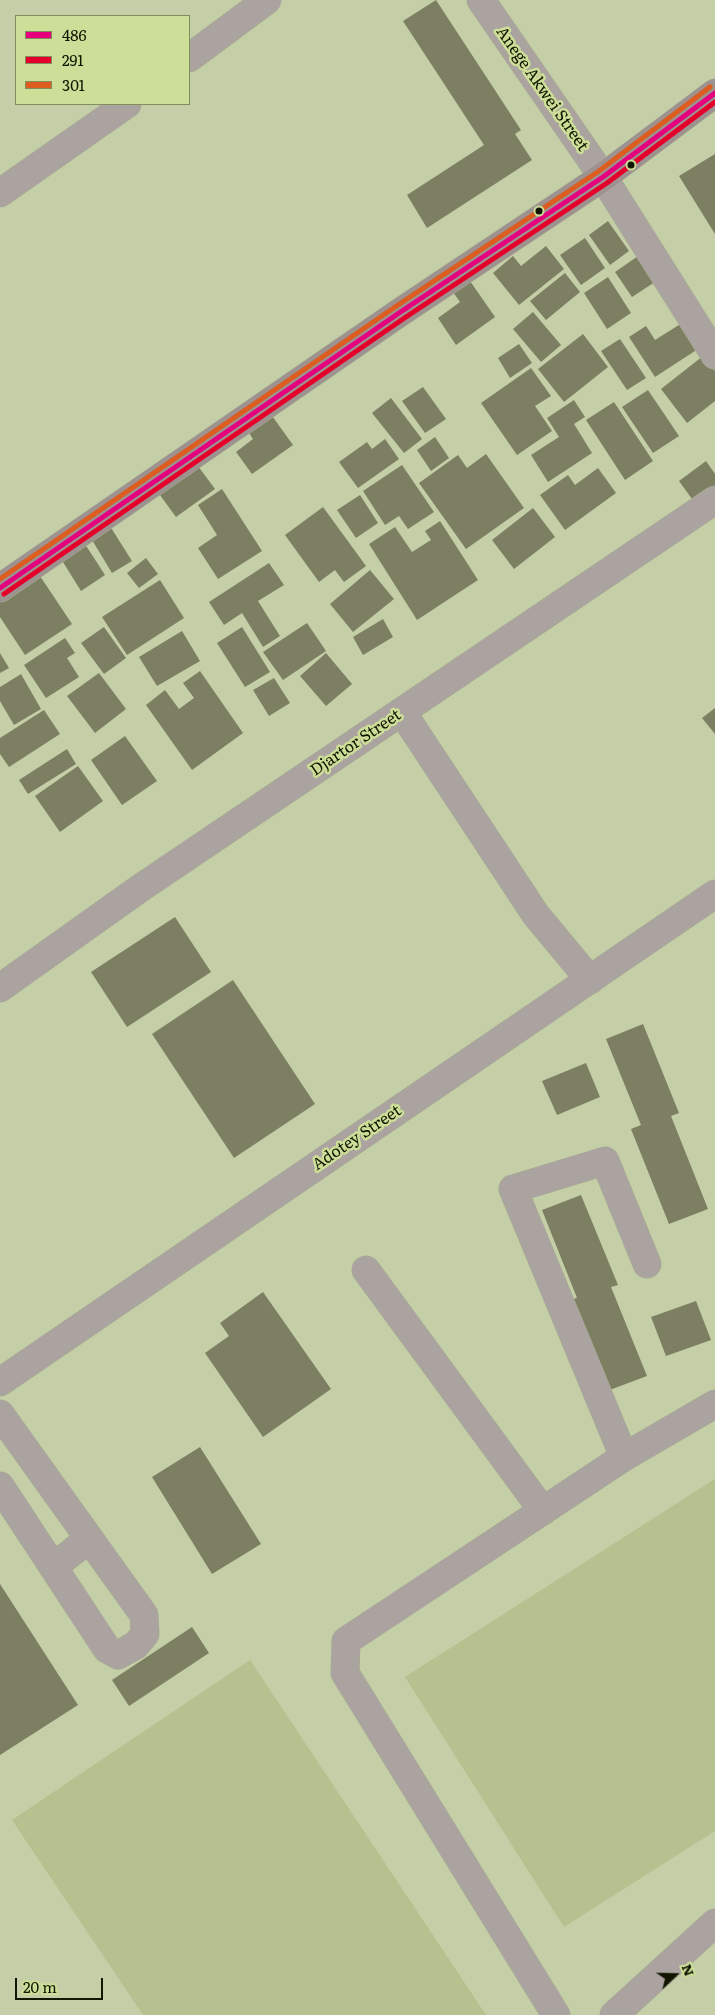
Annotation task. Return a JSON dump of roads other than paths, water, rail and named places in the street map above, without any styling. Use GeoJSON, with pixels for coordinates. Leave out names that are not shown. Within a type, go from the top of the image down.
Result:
{"type":"FeatureCollection","features":[{"type":"Feature","properties":{"kind":"main road"},"geometry":{"type":"LineString","coordinates":[[0,588],[399,313],[603,176],[715,93]]}},
{"type":"Feature","properties":{"kind":"street"},"geometry":{"type":"LineString","coordinates":[[190,57],[267,0]]}},
{"type":"Feature","properties":{"kind":"street","name":"Anege Akwei Street"},"geometry":{"type":"LineString","coordinates":[[481,0],[603,176],[715,355]]}},
{"type":"Feature","properties":{"kind":"street"},"geometry":{"type":"LineString","coordinates":[[0,194],[126,105]]}},
{"type":"Feature","properties":{"kind":"street","name":"Djartor Street"},"geometry":{"type":"LineString","coordinates":[[0,988],[139,889],[715,500]]}},
{"type":"Feature","properties":{"kind":"street"},"geometry":{"type":"LineString","coordinates":[[402,712],[536,915],[590,980]]}},
{"type":"Feature","properties":{"kind":"street","name":"Adotey Street"},"geometry":{"type":"LineString","coordinates":[[0,1382],[715,894]]}},
{"type":"Feature","properties":{"kind":"street"},"geometry":{"type":"LineString","coordinates":[[624,1457],[513,1189],[605,1161],[647,1264]]}},
{"type":"Feature","properties":{"kind":"street"},"geometry":{"type":"LineString","coordinates":[[366,1270],[543,1511]]}},
{"type":"Feature","properties":{"kind":"street"},"geometry":{"type":"LineString","coordinates":[[556,2015],[345,1673],[346,1641],[624,1457],[715,1404]]}},
{"type":"Feature","properties":{"kind":"street"},"geometry":{"type":"LineString","coordinates":[[0,1414],[144,1615],[145,1634],[136,1645],[118,1655],[107,1649],[0,1486]]}},
{"type":"Feature","properties":{"kind":"street"},"geometry":{"type":"LineString","coordinates":[[0,1476],[29,1455]]}},
{"type":"Feature","properties":{"kind":"street"},"geometry":{"type":"LineString","coordinates":[[53,1567],[89,1539]]}},
{"type":"Feature","properties":{"kind":"street"},"geometry":{"type":"LineString","coordinates":[[614,2015],[715,1923]]}}]}
